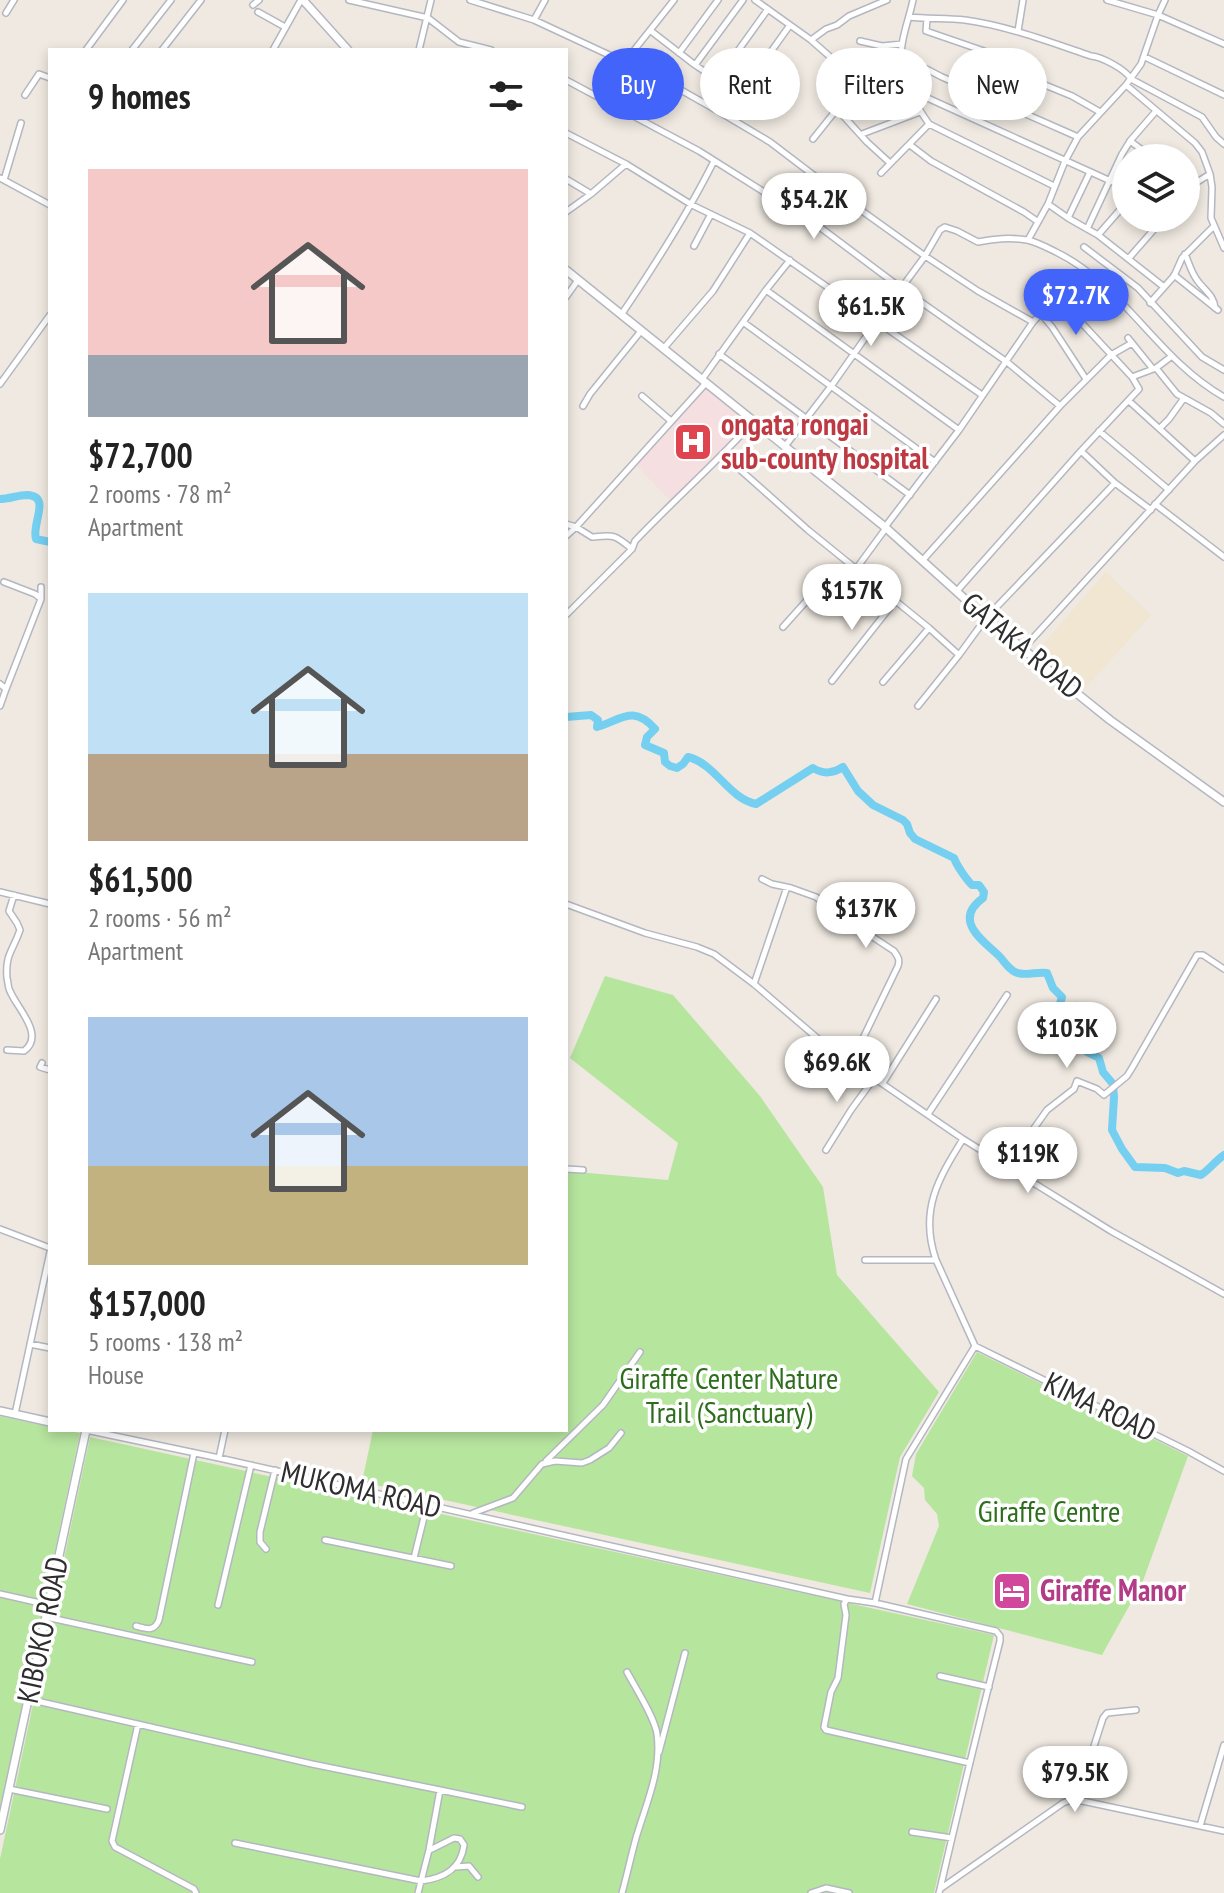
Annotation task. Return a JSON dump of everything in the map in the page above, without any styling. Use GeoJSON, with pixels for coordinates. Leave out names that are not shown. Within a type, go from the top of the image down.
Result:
{"type":"FeatureCollection","features":[{"type":"Feature","properties":{"kind":"street"},"geometry":{"type":"LineString","coordinates":[[6,13],[14,0]]}},
{"type":"Feature","properties":{"kind":"street"},"geometry":{"type":"LineString","coordinates":[[87,48],[123,0]]}},
{"type":"Feature","properties":{"kind":"street"},"geometry":{"type":"LineString","coordinates":[[134,48],[171,0]]}},
{"type":"Feature","properties":{"kind":"street"},"geometry":{"type":"LineString","coordinates":[[164,48],[201,0]]}},
{"type":"Feature","properties":{"kind":"street"},"geometry":{"type":"LineString","coordinates":[[253,5],[259,0]]}},
{"type":"Feature","properties":{"kind":"street"},"geometry":{"type":"LineString","coordinates":[[274,48],[302,0],[346,48]]}},
{"type":"Feature","properties":{"kind":"street"},"geometry":{"type":"LineString","coordinates":[[349,0],[428,18],[465,47],[471,44],[484,48]]}},
{"type":"Feature","properties":{"kind":"street"},"geometry":{"type":"LineString","coordinates":[[420,48],[431,0]]}},
{"type":"Feature","properties":{"kind":"street"},"geometry":{"type":"LineString","coordinates":[[474,0],[534,20],[596,48]]}},
{"type":"Feature","properties":{"kind":"street"},"geometry":{"type":"LineString","coordinates":[[534,20],[545,0]]}},
{"type":"Feature","properties":{"kind":"street"},"geometry":{"type":"LineString","coordinates":[[636,48],[674,0]]}},
{"type":"Feature","properties":{"kind":"street"},"geometry":{"type":"LineString","coordinates":[[683,48],[718,0]]}},
{"type":"Feature","properties":{"kind":"street"},"geometry":{"type":"LineString","coordinates":[[695,65],[743,0]]}},
{"type":"Feature","properties":{"kind":"street"},"geometry":{"type":"LineString","coordinates":[[755,0],[820,48]]}},
{"type":"Feature","properties":{"kind":"street"},"geometry":{"type":"LineString","coordinates":[[811,40],[849,16],[887,0]]}},
{"type":"Feature","properties":{"kind":"street"},"geometry":{"type":"LineString","coordinates":[[902,48],[913,0]]}},
{"type":"Feature","properties":{"kind":"street"},"geometry":{"type":"LineString","coordinates":[[1018,31],[1023,0]]}},
{"type":"Feature","properties":{"kind":"street"},"geometry":{"type":"LineString","coordinates":[[1107,0],[1158,15],[1224,44]]}},
{"type":"Feature","properties":{"kind":"street"},"geometry":{"type":"LineString","coordinates":[[1028,240],[1078,137],[1126,85],[1145,57],[1165,0]]}},
{"type":"Feature","properties":{"kind":"street"},"geometry":{"type":"LineString","coordinates":[[740,48],[768,9]]}},
{"type":"Feature","properties":{"kind":"street"},"geometry":{"type":"LineString","coordinates":[[258,12],[285,27]]}},
{"type":"Feature","properties":{"kind":"street"},"geometry":{"type":"LineString","coordinates":[[909,17],[961,19],[1018,31],[1099,57],[1126,71],[1131,79],[1202,117],[1224,144]]}},
{"type":"Feature","properties":{"kind":"street"},"geometry":{"type":"LineString","coordinates":[[927,19],[926,31],[1013,61],[1023,76],[1072,96],[1100,112]]}},
{"type":"Feature","properties":{"kind":"street"},"geometry":{"type":"LineString","coordinates":[[774,48],[790,25]]}},
{"type":"Feature","properties":{"kind":"street"},"geometry":{"type":"LineString","coordinates":[[651,31],[673,48]]}},
{"type":"Feature","properties":{"kind":"street"},"geometry":{"type":"LineString","coordinates":[[860,41],[882,46],[902,44]]}},
{"type":"Feature","properties":{"kind":"street"},"geometry":{"type":"LineString","coordinates":[[684,57],[700,68]]}},
{"type":"Feature","properties":{"kind":"street"},"geometry":{"type":"LineString","coordinates":[[1145,57],[1224,95]]}},
{"type":"Feature","properties":{"kind":"street"},"geometry":{"type":"LineString","coordinates":[[932,72],[1078,137]]}},
{"type":"Feature","properties":{"kind":"street"},"geometry":{"type":"LineString","coordinates":[[25,95],[39,74],[48,77]]}},
{"type":"Feature","properties":{"kind":"street"},"geometry":{"type":"LineString","coordinates":[[568,81],[592,93]]}},
{"type":"Feature","properties":{"kind":"street"},"geometry":{"type":"LineString","coordinates":[[1126,85],[1202,152],[1212,187],[1210,210],[1213,227],[1224,248]]}},
{"type":"Feature","properties":{"kind":"street"},"geometry":{"type":"LineString","coordinates":[[684,92],[770,142],[925,256],[1033,322]]}},
{"type":"Feature","properties":{"kind":"street"},"geometry":{"type":"LineString","coordinates":[[932,100],[1112,181]]}},
{"type":"Feature","properties":{"kind":"street"},"geometry":{"type":"LineString","coordinates":[[1087,229],[1130,141],[1156,111]]}},
{"type":"Feature","properties":{"kind":"street"},"geometry":{"type":"LineString","coordinates":[[641,120],[821,228],[1007,362],[1060,406]]}},
{"type":"Feature","properties":{"kind":"street"},"geometry":{"type":"LineString","coordinates":[[813,139],[828,120]]}},
{"type":"Feature","properties":{"kind":"street"},"geometry":{"type":"LineString","coordinates":[[847,120],[890,163]]}},
{"type":"Feature","properties":{"kind":"street"},"geometry":{"type":"LineString","coordinates":[[861,135],[899,120]]}},
{"type":"Feature","properties":{"kind":"street"},"geometry":{"type":"LineString","coordinates":[[926,120],[1054,186]]}},
{"type":"Feature","properties":{"kind":"street"},"geometry":{"type":"LineString","coordinates":[[21,123],[2,179],[48,204]]}},
{"type":"Feature","properties":{"kind":"street"},"geometry":{"type":"LineString","coordinates":[[881,173],[929,124]]}},
{"type":"Feature","properties":{"kind":"street"},"geometry":{"type":"LineString","coordinates":[[568,134],[626,164],[692,205],[750,233],[982,395]]}},
{"type":"Feature","properties":{"kind":"street"},"geometry":{"type":"LineString","coordinates":[[1130,141],[1134,144]]}},
{"type":"Feature","properties":{"kind":"street"},"geometry":{"type":"LineString","coordinates":[[910,145],[931,161],[1037,221]]}},
{"type":"Feature","properties":{"kind":"street"},"geometry":{"type":"LineString","coordinates":[[621,315],[692,205],[714,161]]}},
{"type":"Feature","properties":{"kind":"street"},"geometry":{"type":"LineString","coordinates":[[568,211],[626,164]]}},
{"type":"Feature","properties":{"kind":"street"},"geometry":{"type":"LineString","coordinates":[[1068,218],[1090,172]]}},
{"type":"Feature","properties":{"kind":"street"},"geometry":{"type":"LineString","coordinates":[[1200,180],[1210,174]]}},
{"type":"Feature","properties":{"kind":"street"},"geometry":{"type":"LineString","coordinates":[[568,180],[591,194]]}},
{"type":"Feature","properties":{"kind":"street"},"geometry":{"type":"LineString","coordinates":[[1048,204],[1098,235],[1164,287]]}},
{"type":"Feature","properties":{"kind":"street"},"geometry":{"type":"LineString","coordinates":[[694,246],[711,214]]}},
{"type":"Feature","properties":{"kind":"street"},"geometry":{"type":"LineString","coordinates":[[1098,235],[1112,219]]}},
{"type":"Feature","properties":{"kind":"street"},"geometry":{"type":"LineString","coordinates":[[786,445],[945,227],[978,242],[995,238],[1028,240],[1069,258],[1140,319],[1202,384],[1224,397]]}},
{"type":"Feature","properties":{"kind":"street"},"geometry":{"type":"LineString","coordinates":[[1150,303],[1174,275],[1185,254],[1213,227]]}},
{"type":"Feature","properties":{"kind":"street"},"geometry":{"type":"LineString","coordinates":[[1129,258],[1152,232]]}},
{"type":"Feature","properties":{"kind":"street"},"geometry":{"type":"LineString","coordinates":[[664,348],[713,291],[750,233]]}},
{"type":"Feature","properties":{"kind":"street"},"geometry":{"type":"LineString","coordinates":[[1084,247],[1138,288],[1202,357],[1224,370]]}},
{"type":"Feature","properties":{"kind":"street"},"geometry":{"type":"LineString","coordinates":[[1174,275],[1216,309],[1211,295],[1194,276],[1185,254]]}},
{"type":"Feature","properties":{"kind":"street"},"geometry":{"type":"LineString","coordinates":[[568,534],[705,380],[719,354],[790,260]]}},
{"type":"Feature","properties":{"kind":"street","name":"GATAKA ROAD"},"geometry":{"type":"LineString","coordinates":[[568,271],[886,527],[986,618],[1110,720],[1224,802]]}},
{"type":"Feature","properties":{"kind":"street"},"geometry":{"type":"LineString","coordinates":[[568,294],[579,279]]}},
{"type":"Feature","properties":{"kind":"street"},"geometry":{"type":"LineString","coordinates":[[766,290],[959,430]]}},
{"type":"Feature","properties":{"kind":"street"},"geometry":{"type":"LineString","coordinates":[[856,569],[959,430],[1033,322],[1053,303],[1065,305],[1132,377],[1139,389],[956,592]]}},
{"type":"Feature","properties":{"kind":"street"},"geometry":{"type":"LineString","coordinates":[[1041,314],[1086,379]]}},
{"type":"Feature","properties":{"kind":"street"},"geometry":{"type":"LineString","coordinates":[[0,384],[48,318]]}},
{"type":"Feature","properties":{"kind":"street"},"geometry":{"type":"LineString","coordinates":[[743,322],[935,462]]}},
{"type":"Feature","properties":{"kind":"street"},"geometry":{"type":"LineString","coordinates":[[583,406],[642,330]]}},
{"type":"Feature","properties":{"kind":"street"},"geometry":{"type":"LineString","coordinates":[[922,561],[1060,406],[1130,340],[1169,385],[1224,424]]}},
{"type":"Feature","properties":{"kind":"street"},"geometry":{"type":"LineString","coordinates":[[719,354],[910,495]]}},
{"type":"Feature","properties":{"kind":"street"},"geometry":{"type":"LineString","coordinates":[[1132,377],[1155,368],[1172,356]]}},
{"type":"Feature","properties":{"kind":"street"},"geometry":{"type":"LineString","coordinates":[[642,396],[671,421]]}},
{"type":"Feature","properties":{"kind":"street"},"geometry":{"type":"LineString","coordinates":[[1160,428],[1184,398]]}},
{"type":"Feature","properties":{"kind":"street"},"geometry":{"type":"LineString","coordinates":[[1129,401],[1195,461]]}},
{"type":"Feature","properties":{"kind":"street"},"geometry":{"type":"LineString","coordinates":[[568,613],[632,549],[635,541],[654,520],[754,421]]}},
{"type":"Feature","properties":{"kind":"street"},"geometry":{"type":"LineString","coordinates":[[1099,431],[1169,490]]}},
{"type":"Feature","properties":{"kind":"street"},"geometry":{"type":"LineString","coordinates":[[1023,649],[1195,461],[1224,435]]}},
{"type":"Feature","properties":{"kind":"street"},"geometry":{"type":"LineString","coordinates":[[728,450],[737,467],[959,655]]}},
{"type":"Feature","properties":{"kind":"street"},"geometry":{"type":"LineString","coordinates":[[1081,451],[1115,483],[1224,557]]}},
{"type":"Feature","properties":{"kind":"street"},"geometry":{"type":"LineString","coordinates":[[918,706],[986,618],[1115,483]]}},
{"type":"Feature","properties":{"kind":"street"},"geometry":{"type":"LineString","coordinates":[[568,525],[592,537],[612,535],[632,549]]}},
{"type":"Feature","properties":{"kind":"street"},"geometry":{"type":"LineString","coordinates":[[783,627],[813,596],[827,589],[850,564]]}},
{"type":"Feature","properties":{"kind":"street"},"geometry":{"type":"LineString","coordinates":[[4,582],[41,599]]}},
{"type":"Feature","properties":{"kind":"street"},"geometry":{"type":"LineString","coordinates":[[0,706],[41,599],[41,587]]}},
{"type":"Feature","properties":{"kind":"street"},"geometry":{"type":"LineString","coordinates":[[832,681],[895,601]]}},
{"type":"Feature","properties":{"kind":"street"},"geometry":{"type":"LineString","coordinates":[[883,682],[929,628]]}},
{"type":"Feature","properties":{"kind":"street"},"geometry":{"type":"LineString","coordinates":[[0,684],[6,689]]}},
{"type":"Feature","properties":{"kind":"street"},"geometry":{"type":"LineString","coordinates":[[762,879],[816,897],[894,951],[898,957],[898,966],[851,1063]]}},
{"type":"Feature","properties":{"kind":"street"},"geometry":{"type":"LineString","coordinates":[[754,984],[787,887]]}},
{"type":"Feature","properties":{"kind":"street"},"geometry":{"type":"LineString","coordinates":[[0,892],[48,904]]}},
{"type":"Feature","properties":{"kind":"street"},"geometry":{"type":"LineString","coordinates":[[7,1050],[24,1051],[30,1047],[32,1039],[22,1010],[10,993],[7,979],[8,955],[20,930],[9,911],[14,895]]}},
{"type":"Feature","properties":{"kind":"street"},"geometry":{"type":"LineString","coordinates":[[568,905],[714,954],[851,1063],[963,1139],[1111,1231],[1224,1294]]}},
{"type":"Feature","properties":{"kind":"street"},"geometry":{"type":"LineString","coordinates":[[1008,1165],[1047,1110],[1074,1089],[1077,1081],[1097,1089],[1102,1095],[1132,1068],[1194,957],[1203,955],[1224,969]]}},
{"type":"Feature","properties":{"kind":"street"},"geometry":{"type":"LineString","coordinates":[[928,1114],[1007,995]]}},
{"type":"Feature","properties":{"kind":"street"},"geometry":{"type":"LineString","coordinates":[[883,1083],[936,999]]}},
{"type":"Feature","properties":{"kind":"street"},"geometry":{"type":"LineString","coordinates":[[42,1063],[40,1067],[48,1069]]}},
{"type":"Feature","properties":{"kind":"street"},"geometry":{"type":"LineString","coordinates":[[826,1150],[875,1077]]}},
{"type":"Feature","properties":{"kind":"street"},"geometry":{"type":"LineString","coordinates":[[875,1603],[906,1459],[975,1346],[936,1260],[930,1232],[934,1189],[963,1139]]}},
{"type":"Feature","properties":{"kind":"street"},"geometry":{"type":"LineString","coordinates":[[568,1169],[583,1170]]}},
{"type":"Feature","properties":{"kind":"street"},"geometry":{"type":"LineString","coordinates":[[0,1229],[48,1249]]}},
{"type":"Feature","properties":{"kind":"street"},"geometry":{"type":"LineString","coordinates":[[15,1414],[48,1259]]}},
{"type":"Feature","properties":{"kind":"street"},"geometry":{"type":"LineString","coordinates":[[865,1260],[936,1260]]}},
{"type":"Feature","properties":{"kind":"street"},"geometry":{"type":"LineString","coordinates":[[30,1344],[48,1348]]}},
{"type":"Feature","properties":{"kind":"street","name":"KIMA ROAD"},"geometry":{"type":"LineString","coordinates":[[975,1346],[1224,1471]]}},
{"type":"Feature","properties":{"kind":"street"},"geometry":{"type":"LineString","coordinates":[[469,1514],[513,1498],[542,1464],[603,1405],[640,1352]]}},
{"type":"Feature","properties":{"kind":"street"},"geometry":{"type":"LineString","coordinates":[[0,1411],[48,1422]]}},
{"type":"Feature","properties":{"kind":"street","name":"KIBOKO ROAD"},"geometry":{"type":"LineString","coordinates":[[0,1830],[3,1799],[9,1789],[86,1432]]}},
{"type":"Feature","properties":{"kind":"street","name":"MUKOMA ROAD"},"geometry":{"type":"LineString","coordinates":[[95,1432],[996,1631],[1000,1641],[989,1687]]}},
{"type":"Feature","properties":{"kind":"street"},"geometry":{"type":"LineString","coordinates":[[219,1458],[225,1432]]}},
{"type":"Feature","properties":{"kind":"street"},"geometry":{"type":"LineString","coordinates":[[542,1464],[590,1460],[609,1448],[621,1433]]}},
{"type":"Feature","properties":{"kind":"street"},"geometry":{"type":"LineString","coordinates":[[136,1626],[151,1629],[159,1620],[194,1453]]}},
{"type":"Feature","properties":{"kind":"street"},"geometry":{"type":"LineString","coordinates":[[218,1605],[251,1465]]}},
{"type":"Feature","properties":{"kind":"street"},"geometry":{"type":"LineString","coordinates":[[266,1549],[260,1542],[260,1532],[275,1470]]}},
{"type":"Feature","properties":{"kind":"street"},"geometry":{"type":"LineString","coordinates":[[414,1558],[427,1505]]}},
{"type":"Feature","properties":{"kind":"street"},"geometry":{"type":"LineString","coordinates":[[325,1540],[451,1566]]}},
{"type":"Feature","properties":{"kind":"street"},"geometry":{"type":"LineString","coordinates":[[0,1596],[49,1605]]}},
{"type":"Feature","properties":{"kind":"street"},"geometry":{"type":"LineString","coordinates":[[847,1599],[844,1604],[846,1615],[838,1678],[831,1692],[826,1730],[970,1763]]}},
{"type":"Feature","properties":{"kind":"street"},"geometry":{"type":"LineString","coordinates":[[46,1617],[252,1662]]}},
{"type":"Feature","properties":{"kind":"street"},"geometry":{"type":"LineString","coordinates":[[622,1893],[652,1791],[656,1763],[685,1653]]}},
{"type":"Feature","properties":{"kind":"street"},"geometry":{"type":"LineString","coordinates":[[627,1672],[656,1729],[656,1763]]}},
{"type":"Feature","properties":{"kind":"street"},"geometry":{"type":"LineString","coordinates":[[939,1891],[989,1687],[940,1676]]}},
{"type":"Feature","properties":{"kind":"street"},"geometry":{"type":"LineString","coordinates":[[28,1699],[312,1764],[522,1807]]}},
{"type":"Feature","properties":{"kind":"street"},"geometry":{"type":"LineString","coordinates":[[1077,1799],[1103,1718],[1107,1713],[1136,1710]]}},
{"type":"Feature","properties":{"kind":"street"},"geometry":{"type":"LineString","coordinates":[[138,1724],[113,1844],[194,1889],[196,1893]]}},
{"type":"Feature","properties":{"kind":"street"},"geometry":{"type":"LineString","coordinates":[[1200,1826],[1224,1745]]}},
{"type":"Feature","properties":{"kind":"street"},"geometry":{"type":"LineString","coordinates":[[9,1789],[107,1809]]}},
{"type":"Feature","properties":{"kind":"street"},"geometry":{"type":"LineString","coordinates":[[418,1893],[440,1790]]}},
{"type":"Feature","properties":{"kind":"street"},"geometry":{"type":"LineString","coordinates":[[939,1891],[1063,1803],[1077,1799],[1224,1831]]}},
{"type":"Feature","properties":{"kind":"street"},"geometry":{"type":"LineString","coordinates":[[912,1832],[952,1838]]}},
{"type":"Feature","properties":{"kind":"street"},"geometry":{"type":"LineString","coordinates":[[429,1850],[454,1838],[460,1839],[464,1845],[463,1852],[455,1867]]}},
{"type":"Feature","properties":{"kind":"street"},"geometry":{"type":"LineString","coordinates":[[235,1843],[421,1881],[455,1867],[469,1866],[478,1877]]}},
{"type":"Feature","properties":{"kind":"street"},"geometry":{"type":"LineString","coordinates":[[811,1893],[826,1888],[849,1893]]}},
{"type":"Feature","properties":{"kind":"shaded area","name":"ongata rongai sub-county hospital"},"geometry":{"type":"Polygon","coordinates":[[[706,386],[751,422],[671,501],[636,465],[706,386]]]}},
{"type":"Feature","properties":{"kind":"shaded area"},"geometry":{"type":"Polygon","coordinates":[[[1106,572],[1151,615],[1082,692],[1035,654],[1106,572]]]}},
{"type":"Feature","properties":{"kind":"green space","name":"Giraffe Center Nature Trail (Sanctuary)"},"geometry":{"type":"Polygon","coordinates":[[[605,976],[673,995],[760,1096],[823,1187],[837,1275],[939,1392],[900,1457],[870,1593],[362,1482],[373,1432],[568,1432],[568,1171],[668,1180],[678,1143],[570,1058],[605,976]]]}},
{"type":"Feature","properties":{"kind":"green space","name":"Giraffe Centre"},"geometry":{"type":"Polygon","coordinates":[[[977,1352],[1188,1456],[1143,1581],[1102,1655],[907,1604],[939,1526],[937,1514],[925,1500],[924,1488],[912,1476],[916,1454],[977,1352]]]}},
{"type":"Feature","properties":{"kind":"green space"},"geometry":{"type":"Polygon","coordinates":[[[0,1416],[48,1427],[48,1432],[80,1433],[0,1809],[0,1416]]]}},
{"type":"Feature","properties":{"kind":"green space"},"geometry":{"type":"Polygon","coordinates":[[[90,1437],[994,1635],[934,1893],[0,1893],[0,1859],[90,1437]]]}},
{"type":"Feature","properties":{"kind":"waterway"},"geometry":{"type":"LineString","coordinates":[[0,499],[27,495],[38,500],[36,539],[48,542]]}},
{"type":"Feature","properties":{"kind":"waterway"},"geometry":{"type":"LineString","coordinates":[[568,717],[591,715],[598,720],[597,727],[627,716],[640,717],[655,729],[647,737],[645,745],[664,753],[665,762],[670,766],[677,768],[688,757],[698,761],[746,801],[756,804],[813,768],[828,772],[843,767],[858,791],[873,805],[903,820],[915,839],[954,858],[972,885],[979,885],[984,892],[983,898],[970,913],[972,928],[977,935],[1015,972],[1047,973],[1053,988],[1062,997],[1059,1007],[1063,1011],[1075,1006],[1078,1009],[1077,1022],[1083,1036],[1083,1047],[1099,1058],[1103,1072],[1113,1084],[1112,1130],[1135,1167],[1165,1168],[1178,1173],[1184,1171],[1201,1175],[1224,1155]]}},
{"type":"Feature","properties":{"kind":"place","name":"ongata rongai sub-county hospital"},"geometry":{"type":"Point","coordinates":[693,442]}},
{"type":"Feature","properties":{"kind":"place","name":"Giraffe Manor"},"geometry":{"type":"Point","coordinates":[1012,1591]}}]}
